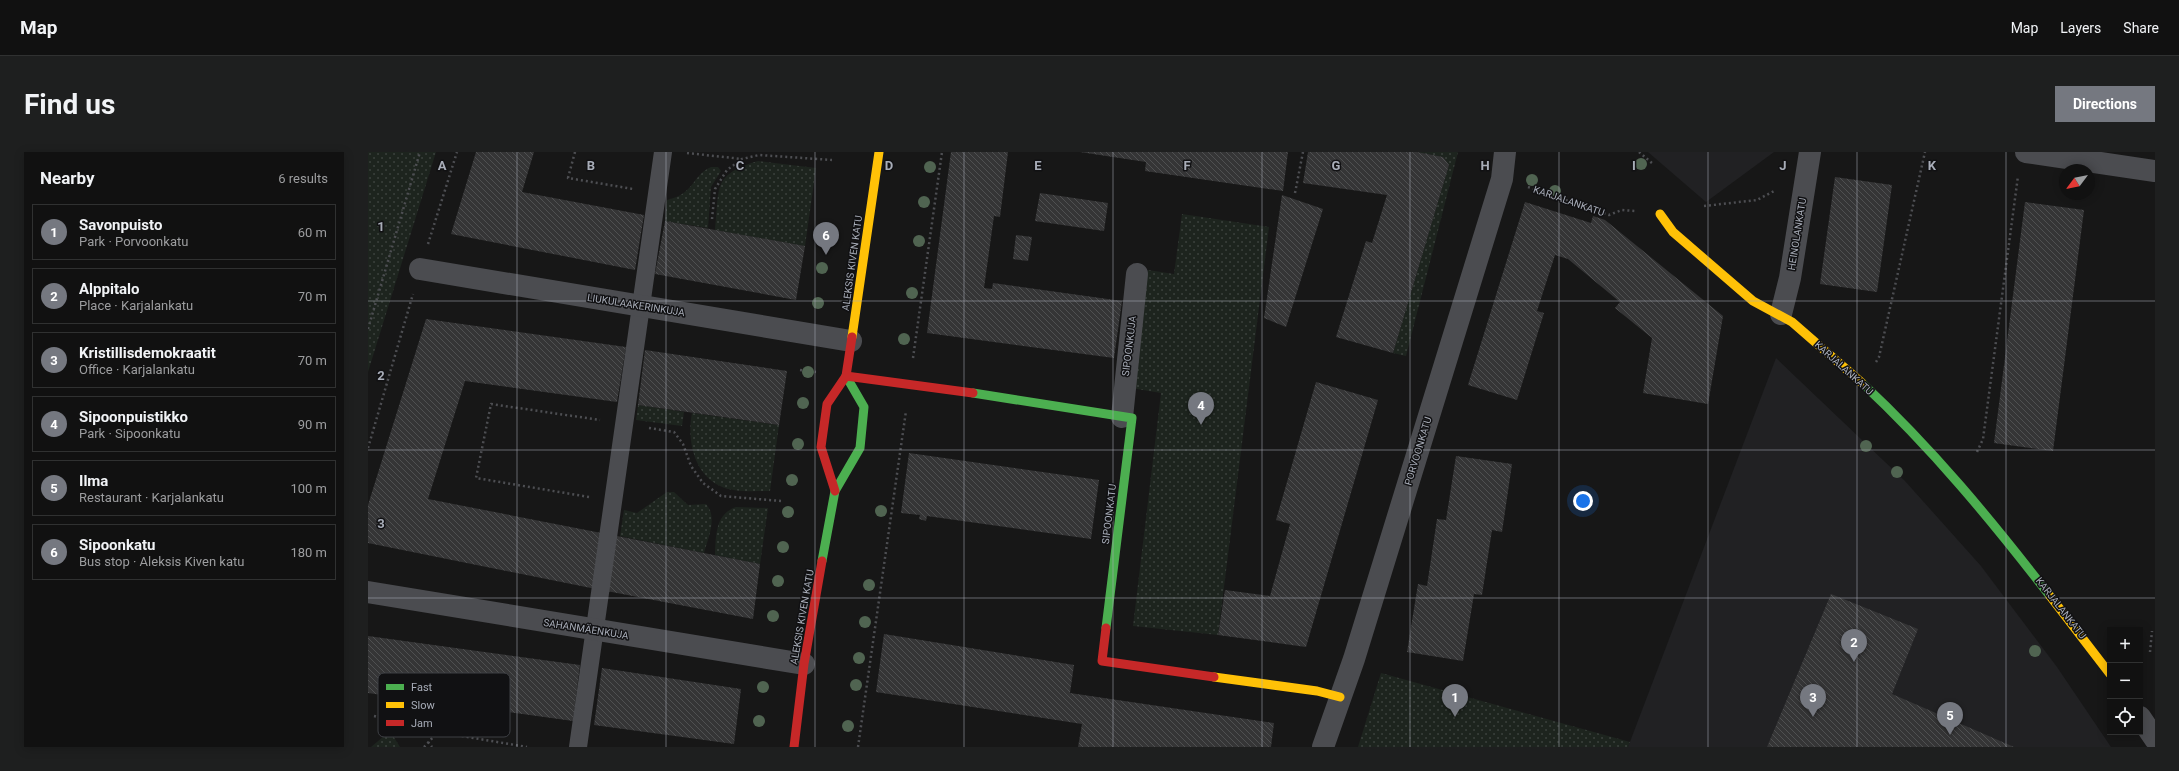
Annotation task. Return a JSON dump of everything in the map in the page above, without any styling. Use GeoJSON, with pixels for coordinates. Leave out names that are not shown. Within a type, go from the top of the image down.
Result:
{"type":"FeatureCollection","features":[{"type":"Feature","properties":{"kind":"street","name":"ALEKSIS KIVEN KATU"},"geometry":{"type":"LineString","coordinates":[[835,491],[821,447],[827,404],[846,376],[879,152]]}},
{"type":"Feature","properties":{"kind":"street","name":"PORVOONKATU"},"geometry":{"type":"LineString","coordinates":[[1323,747],[1356,651],[1502,179],[1505,152]]}},
{"type":"Feature","properties":{"kind":"street","name":"HEINOLANKATU"},"geometry":{"type":"LineString","coordinates":[[1781,314],[1790,278],[1810,152]]}},
{"type":"Feature","properties":{"kind":"street"},"geometry":{"type":"LineString","coordinates":[[2022,162],[2155,171]]}},
{"type":"Feature","properties":{"kind":"street","name":"KARJALANKATU"},"geometry":{"type":"LineString","coordinates":[[1660,214],[1673,232],[1753,301],[1781,314],[1792,322],[1863,384],[1922,442],[1996,526],[2107,670]]}},
{"type":"Feature","properties":{"kind":"street","name":"LIUKULAAKERINKUJA"},"geometry":{"type":"LineString","coordinates":[[420,269],[851,341]]}},
{"type":"Feature","properties":{"kind":"street","name":"SIPOONKUJA"},"geometry":{"type":"LineString","coordinates":[[1122,417],[1137,274]]}},
{"type":"Feature","properties":{"kind":"street","name":"ALEKSIS KIVEN KATU"},"geometry":{"type":"LineString","coordinates":[[794,747],[804,664],[835,491],[860,448],[864,407],[846,376]]}},
{"type":"Feature","properties":{"kind":"street"},"geometry":{"type":"LineString","coordinates":[[846,376],[909,384],[1122,417]]}},
{"type":"Feature","properties":{"kind":"street","name":"SIPOONKATU"},"geometry":{"type":"LineString","coordinates":[[1122,417],[1132,418],[1102,661],[1317,692],[1340,697]]}},
{"type":"Feature","properties":{"kind":"street","name":"SAHANMÄENKUJA"},"geometry":{"type":"LineString","coordinates":[[368,592],[804,664]]}},
{"type":"Feature","properties":{"kind":"street"},"geometry":{"type":"LineString","coordinates":[[2143,721],[2155,738]]}},
{"type":"Feature","properties":{"kind":"lane"},"geometry":{"type":"LineString","coordinates":[[578,747],[593,630],[663,152]]}},
{"type":"Feature","properties":{"kind":"path"},"geometry":{"type":"LineString","coordinates":[[368,328],[420,152]]}},
{"type":"Feature","properties":{"kind":"path"},"geometry":{"type":"LineString","coordinates":[[368,448],[420,269],[457,152]]}},
{"type":"Feature","properties":{"kind":"path"},"geometry":{"type":"LineString","coordinates":[[575,152],[568,178],[628,189]]}},
{"type":"Feature","properties":{"kind":"path"},"geometry":{"type":"LineString","coordinates":[[681,152],[742,159],[759,155],[832,160]]}},
{"type":"Feature","properties":{"kind":"path"},"geometry":{"type":"LineString","coordinates":[[858,747],[942,152]]}},
{"type":"Feature","properties":{"kind":"path"},"geometry":{"type":"LineString","coordinates":[[1295,193],[1302,152]]}},
{"type":"Feature","properties":{"kind":"path"},"geometry":{"type":"LineString","coordinates":[[1639,152],[1653,164]]}},
{"type":"Feature","properties":{"kind":"path"},"geometry":{"type":"LineString","coordinates":[[1879,357],[1925,152]]}},
{"type":"Feature","properties":{"kind":"path"},"geometry":{"type":"LineString","coordinates":[[712,219],[715,189],[727,170],[742,159]]}},
{"type":"Feature","properties":{"kind":"path"},"geometry":{"type":"LineString","coordinates":[[1977,452],[1983,439],[2022,162]]}},
{"type":"Feature","properties":{"kind":"path","name":"KARJALANKATU"},"geometry":{"type":"LineString","coordinates":[[1502,179],[1610,215],[1622,210],[1660,214]]}},
{"type":"Feature","properties":{"kind":"path"},"geometry":{"type":"LineString","coordinates":[[1704,206],[1757,200],[1778,188]]}},
{"type":"Feature","properties":{"kind":"path"},"geometry":{"type":"LineString","coordinates":[[583,496],[476,478],[491,404],[589,419]]}},
{"type":"Feature","properties":{"kind":"path"},"geometry":{"type":"LineString","coordinates":[[624,423],[674,432],[683,444],[691,466],[703,483],[721,496],[781,501]]}},
{"type":"Feature","properties":{"kind":"path"},"geometry":{"type":"LineString","coordinates":[[2150,652],[2152,631]]}},
{"type":"Feature","properties":{"kind":"path"},"geometry":{"type":"LineString","coordinates":[[374,716],[378,717]]}},
{"type":"Feature","properties":{"kind":"path"},"geometry":{"type":"LineString","coordinates":[[424,747],[433,737]]}},
{"type":"Feature","properties":{"kind":"path"},"geometry":{"type":"LineString","coordinates":[[468,737],[527,747]]}},
{"type":"Feature","properties":{"kind":"path"},"geometry":{"type":"LineString","coordinates":[[428,742],[432,747]]}},
{"type":"Feature","properties":{"kind":"shaded area"},"geometry":{"type":"Polygon","coordinates":[[[368,152],[436,152],[368,372],[368,152]]]}},
{"type":"Feature","properties":{"kind":"shaded area"},"geometry":{"type":"Polygon","coordinates":[[[1417,152],[1458,152],[1406,356],[1393,353],[1449,165],[1443,157],[1417,152]]]}},
{"type":"Feature","properties":{"kind":"shaded area"},"geometry":{"type":"Polygon","coordinates":[[[1648,152],[1774,152],[1706,202],[1648,152]]]}},
{"type":"Feature","properties":{"kind":"shaded area"},"geometry":{"type":"Polygon","coordinates":[[[758,161],[816,168],[805,246],[715,230],[718,193],[725,178],[743,166],[758,161]]]}},
{"type":"Feature","properties":{"kind":"shaded area"},"geometry":{"type":"Polygon","coordinates":[[[711,167],[718,167],[721,171],[711,187],[708,228],[665,221],[667,200],[683,193],[700,175],[711,167]]]}},
{"type":"Feature","properties":{"kind":"shaded area"},"geometry":{"type":"Polygon","coordinates":[[[1182,214],[1269,227],[1218,635],[1133,626],[1161,393],[1131,388],[1148,270],[1174,274],[1182,214]]]}},
{"type":"Feature","properties":{"kind":"shaded area"},"geometry":{"type":"Polygon","coordinates":[[[1776,358],[1905,481],[1981,566],[2057,667],[2111,747],[1628,747],[1776,358]]]}},
{"type":"Feature","properties":{"kind":"shaded area"},"geometry":{"type":"Polygon","coordinates":[[[638,405],[684,412],[682,426],[636,420],[638,405]]]}},
{"type":"Feature","properties":{"kind":"shaded area"},"geometry":{"type":"Polygon","coordinates":[[[692,413],[779,425],[770,491],[732,490],[720,486],[704,473],[694,454],[690,434],[692,413]]]}},
{"type":"Feature","properties":{"kind":"shaded area"},"geometry":{"type":"Polygon","coordinates":[[[667,492],[674,492],[688,505],[706,504],[710,509],[712,521],[710,534],[704,553],[620,536],[624,510],[637,513],[667,492]]]}},
{"type":"Feature","properties":{"kind":"shaded area"},"geometry":{"type":"Polygon","coordinates":[[[736,507],[768,508],[760,564],[715,555],[720,520],[729,510],[736,507]]]}},
{"type":"Feature","properties":{"kind":"shaded area"},"geometry":{"type":"Polygon","coordinates":[[[1381,673],[1630,742],[1628,747],[1358,747],[1381,673]]]}},
{"type":"Feature","properties":{"kind":"shaded area"},"geometry":{"type":"Polygon","coordinates":[[[383,737],[394,737],[400,747],[371,747],[383,737]]]}},
{"type":"Feature","properties":{"kind":"building"},"geometry":{"type":"Polygon","coordinates":[[[476,152],[534,152],[522,192],[644,215],[635,270],[451,234],[476,152]]]}},
{"type":"Feature","properties":{"kind":"building"},"geometry":{"type":"Polygon","coordinates":[[[951,152],[1008,152],[1000,217],[994,216],[984,288],[992,289],[993,283],[1122,301],[1114,358],[927,333],[951,152]]]}},
{"type":"Feature","properties":{"kind":"building"},"geometry":{"type":"Polygon","coordinates":[[[1080,152],[1288,152],[1283,191],[1145,171],[1146,162],[1080,152]]]}},
{"type":"Feature","properties":{"kind":"building"},"geometry":{"type":"Polygon","coordinates":[[[1308,152],[1417,152],[1443,157],[1449,165],[1393,353],[1336,337],[1366,241],[1372,243],[1387,195],[1303,183],[1308,152]]]}},
{"type":"Feature","properties":{"kind":"building"},"geometry":{"type":"Polygon","coordinates":[[[1835,177],[1892,185],[1877,292],[1820,284],[1835,177]]]}},
{"type":"Feature","properties":{"kind":"building"},"geometry":{"type":"Polygon","coordinates":[[[1040,193],[1108,203],[1104,231],[1035,221],[1040,193]]]}},
{"type":"Feature","properties":{"kind":"building"},"geometry":{"type":"Polygon","coordinates":[[[1282,195],[1323,209],[1286,327],[1264,318],[1282,195]]]}},
{"type":"Feature","properties":{"kind":"building"},"geometry":{"type":"Polygon","coordinates":[[[1525,202],[1591,223],[1593,216],[1605,220],[1723,316],[1708,404],[1643,393],[1652,338],[1615,308],[1620,302],[1568,259],[1555,255],[1537,311],[1544,313],[1517,400],[1468,385],[1525,202]]]}},
{"type":"Feature","properties":{"kind":"building"},"geometry":{"type":"Polygon","coordinates":[[[2025,202],[2084,210],[2053,451],[1994,443],[2025,202]]]}},
{"type":"Feature","properties":{"kind":"building"},"geometry":{"type":"Polygon","coordinates":[[[665,221],[805,246],[796,300],[655,274],[665,221]]]}},
{"type":"Feature","properties":{"kind":"building"},"geometry":{"type":"Polygon","coordinates":[[[1016,235],[1032,237],[1028,261],[1013,259],[1016,235]]]}},
{"type":"Feature","properties":{"kind":"building"},"geometry":{"type":"Polygon","coordinates":[[[426,319],[626,347],[617,402],[465,381],[428,499],[760,564],[753,619],[368,543],[368,505],[426,319]]]}},
{"type":"Feature","properties":{"kind":"building"},"geometry":{"type":"Polygon","coordinates":[[[645,350],[787,371],[779,425],[638,405],[645,350]]]}},
{"type":"Feature","properties":{"kind":"building"},"geometry":{"type":"Polygon","coordinates":[[[1316,382],[1378,400],[1306,647],[1218,635],[1225,590],[1270,596],[1290,524],[1276,520],[1316,382]]]}},
{"type":"Feature","properties":{"kind":"building"},"geometry":{"type":"Polygon","coordinates":[[[909,453],[1099,480],[1091,539],[927,516],[926,521],[919,519],[920,515],[901,513],[909,453]]]}},
{"type":"Feature","properties":{"kind":"building"},"geometry":{"type":"Polygon","coordinates":[[[1456,456],[1512,464],[1502,532],[1492,530],[1482,595],[1474,594],[1463,661],[1407,652],[1418,584],[1427,586],[1437,519],[1446,520],[1456,456]]]}},
{"type":"Feature","properties":{"kind":"building"},"geometry":{"type":"Polygon","coordinates":[[[1831,594],[1918,629],[1892,694],[2014,747],[1767,747],[1831,594]]]}},
{"type":"Feature","properties":{"kind":"building"},"geometry":{"type":"Polygon","coordinates":[[[884,634],[1074,665],[1070,693],[1274,723],[1271,747],[1078,747],[1082,724],[876,692],[884,634]]]}},
{"type":"Feature","properties":{"kind":"building"},"geometry":{"type":"Polygon","coordinates":[[[368,636],[580,665],[573,721],[510,712],[510,673],[378,673],[378,694],[368,693],[368,636]]]}},
{"type":"Feature","properties":{"kind":"building"},"geometry":{"type":"Polygon","coordinates":[[[602,668],[741,689],[734,744],[594,725],[602,668]]]}},
{"type":"Feature","properties":{"kind":"traffic: fast"},"geometry":{"type":"LineString","coordinates":[[822,561],[835,491],[860,448],[864,407],[846,376]]}},
{"type":"Feature","properties":{"kind":"traffic: fast"},"geometry":{"type":"LineString","coordinates":[[1862,383],[1937,459],[2006,540],[2050,596]]}},
{"type":"Feature","properties":{"kind":"traffic: fast"},"geometry":{"type":"LineString","coordinates":[[973,393],[1132,418],[1106,628]]}},
{"type":"Feature","properties":{"kind":"traffic: slow"},"geometry":{"type":"LineString","coordinates":[[852,337],[879,152]]}},
{"type":"Feature","properties":{"kind":"traffic: slow"},"geometry":{"type":"LineString","coordinates":[[1660,214],[1673,232],[1753,301],[1792,322],[1862,383]]}},
{"type":"Feature","properties":{"kind":"traffic: slow"},"geometry":{"type":"LineString","coordinates":[[2050,596],[2107,670]]}},
{"type":"Feature","properties":{"kind":"traffic: slow"},"geometry":{"type":"LineString","coordinates":[[1214,677],[1317,691],[1340,697]]}},
{"type":"Feature","properties":{"kind":"traffic: jam"},"geometry":{"type":"LineString","coordinates":[[835,491],[821,447],[827,404],[846,376],[852,337]]}},
{"type":"Feature","properties":{"kind":"traffic: jam"},"geometry":{"type":"LineString","coordinates":[[846,376],[973,393]]}},
{"type":"Feature","properties":{"kind":"traffic: jam"},"geometry":{"type":"LineString","coordinates":[[794,747],[804,664],[822,561]]}},
{"type":"Feature","properties":{"kind":"traffic: jam"},"geometry":{"type":"LineString","coordinates":[[1106,628],[1102,661],[1214,677]]}},
{"type":"Feature","properties":{"kind":"place","name":"Sipoonkatu"},"geometry":{"type":"Point","coordinates":[826,255]}},
{"type":"Feature","properties":{"kind":"place","name":"Sipoonpuistikko"},"geometry":{"type":"Point","coordinates":[1201,425]}},
{"type":"Feature","properties":{"kind":"place","name":"Alppitalo"},"geometry":{"type":"Point","coordinates":[1854,662]}},
{"type":"Feature","properties":{"kind":"place","name":"Savonpuisto"},"geometry":{"type":"Point","coordinates":[1455,717]}},
{"type":"Feature","properties":{"kind":"place","name":"Kristillisdemokraatit"},"geometry":{"type":"Point","coordinates":[1813,717]}},
{"type":"Feature","properties":{"kind":"place","name":"Ilma"},"geometry":{"type":"Point","coordinates":[1950,735]}}]}
